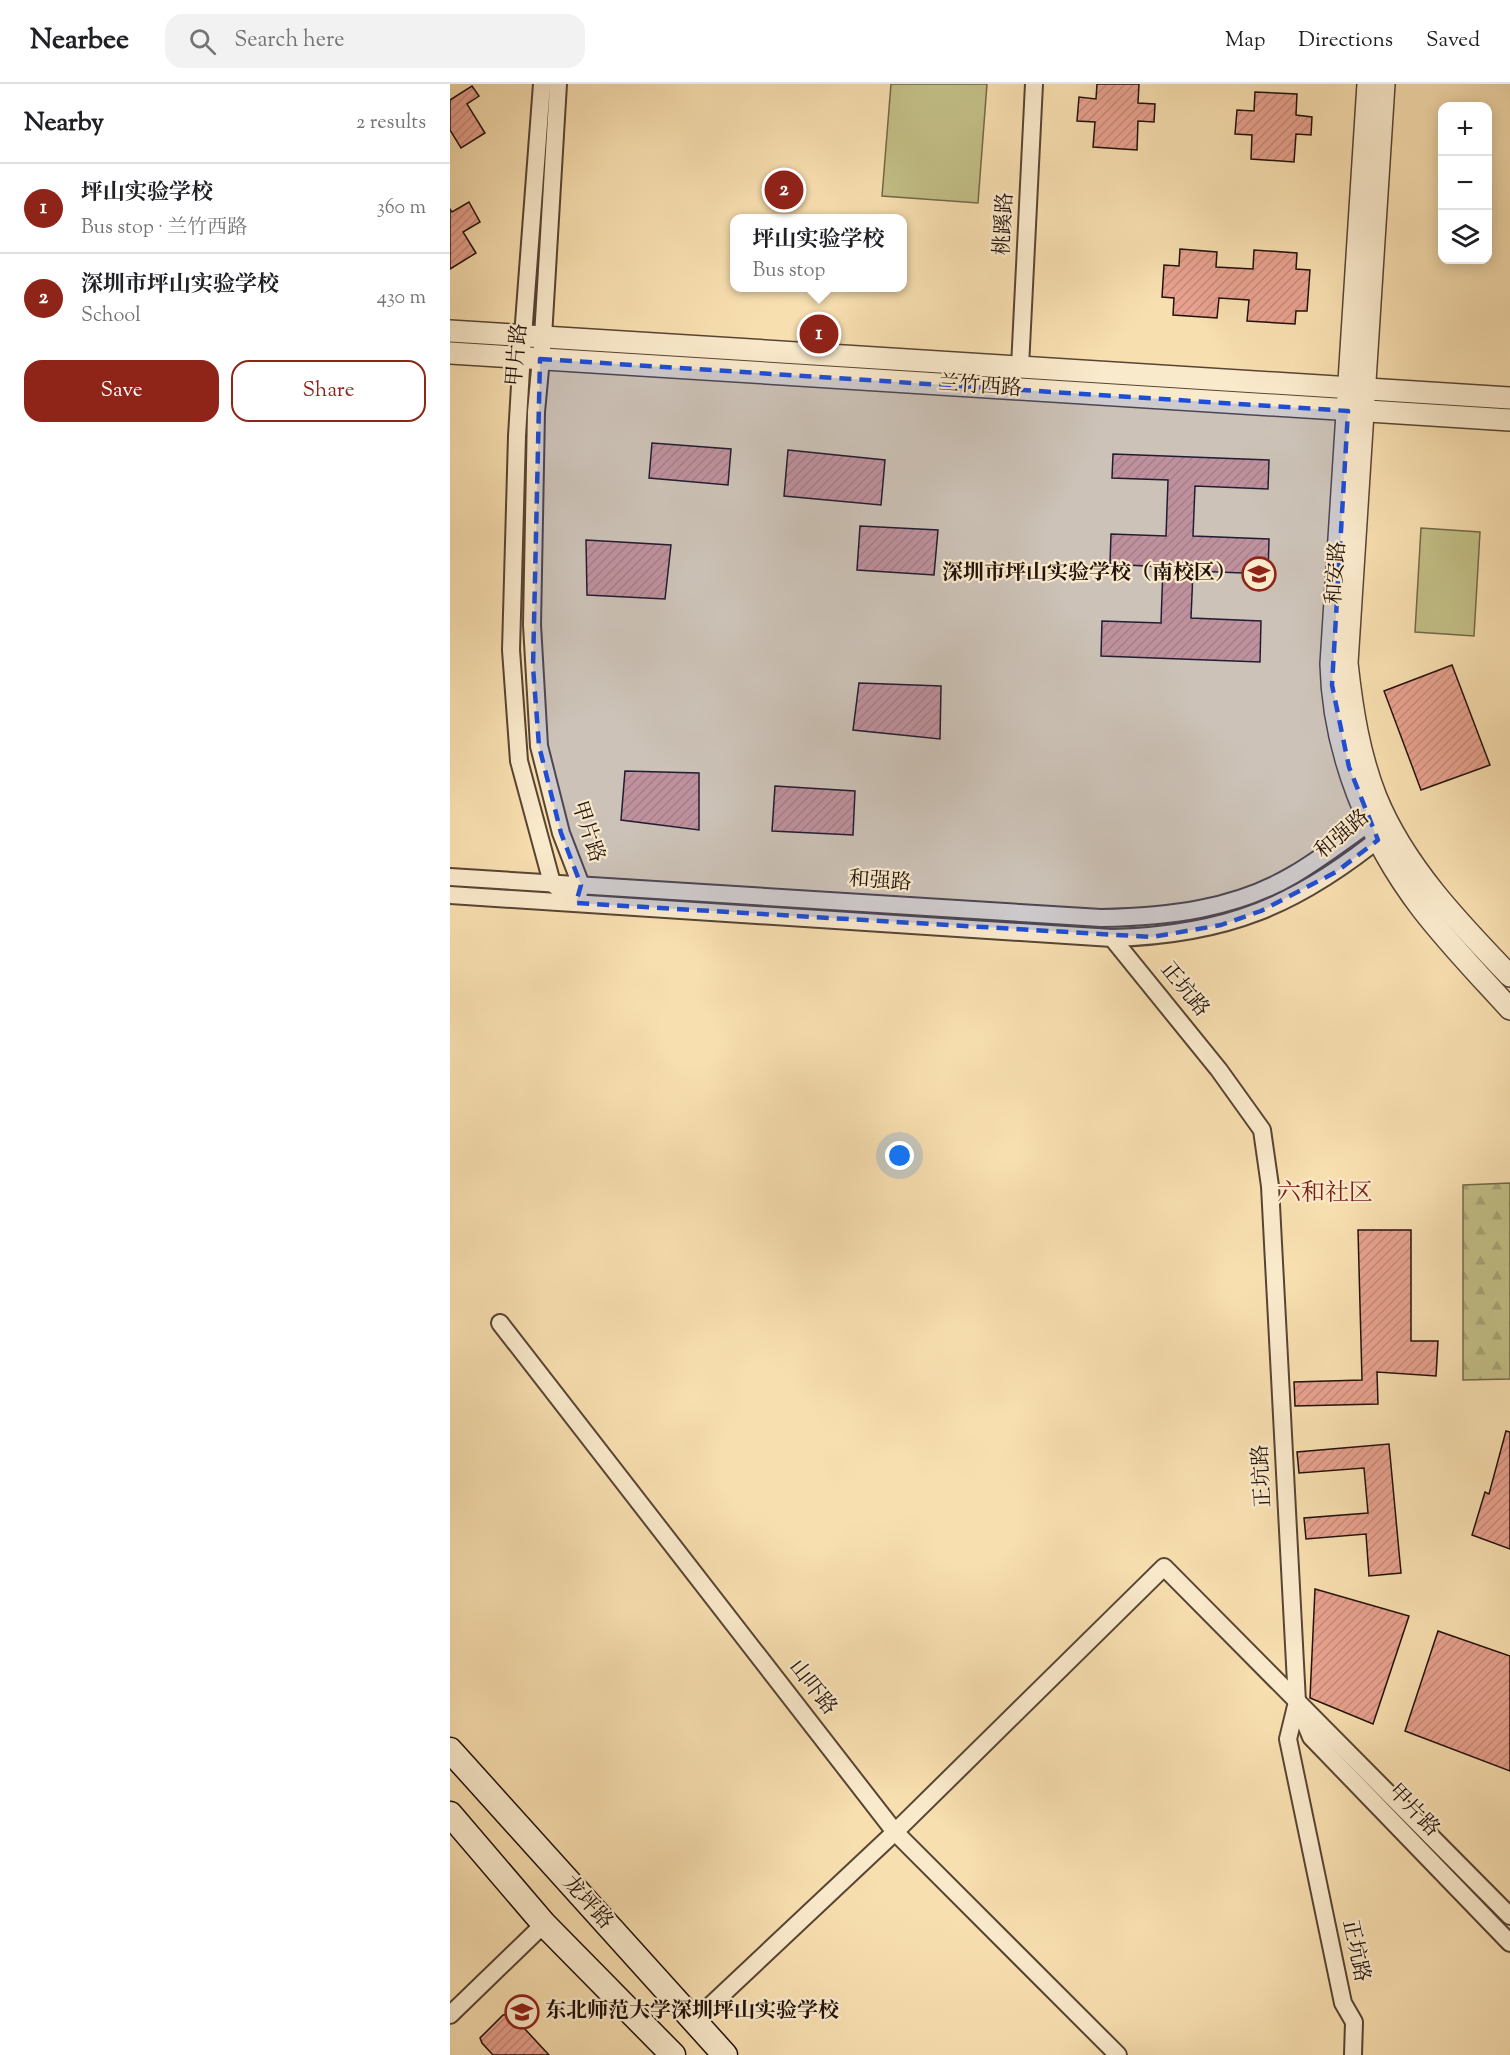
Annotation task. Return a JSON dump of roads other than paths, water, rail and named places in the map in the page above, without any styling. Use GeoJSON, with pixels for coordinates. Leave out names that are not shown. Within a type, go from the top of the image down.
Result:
{"type":"FeatureCollection","features":[{"type":"Feature","properties":{"kind":"main road","name":"龙坪路"},"geometry":{"type":"LineString","coordinates":[[450,1750],[725,2055]]}},
{"type":"Feature","properties":{"kind":"main road","name":"龙坪路"},"geometry":{"type":"LineString","coordinates":[[450,1814],[544,1924],[673,2055]]}},
{"type":"Feature","properties":{"kind":"street","name":"甲片路"},"geometry":{"type":"LineString","coordinates":[[533,336],[543,84]]}},
{"type":"Feature","properties":{"kind":"street","name":"甲片路"},"geometry":{"type":"LineString","coordinates":[[552,883],[519,761],[511,650],[517,436],[531,358],[558,84]]}},
{"type":"Feature","properties":{"kind":"street","name":"桃蹊路"},"geometry":{"type":"LineString","coordinates":[[1020,367],[1035,84]]}},
{"type":"Feature","properties":{"kind":"street","name":"和安路"},"geometry":{"type":"LineString","coordinates":[[1357,388],[1368,84]]}},
{"type":"Feature","properties":{"kind":"street","name":"和安路"},"geometry":{"type":"LineString","coordinates":[[1384,84],[1331,664],[1337,721],[1349,767],[1380,830],[1415,881],[1510,976]]}},
{"type":"Feature","properties":{"kind":"street","name":"兰竹西路"},"geometry":{"type":"LineString","coordinates":[[450,331],[1510,398]]}},
{"type":"Feature","properties":{"kind":"street","name":"兰竹西路"},"geometry":{"type":"LineString","coordinates":[[450,353],[1510,420]]}},
{"type":"Feature","properties":{"kind":"street","name":"甲片路"},"geometry":{"type":"LineString","coordinates":[[531,358],[536,412],[532,625],[538,735],[561,833],[581,885],[576,903]]}},
{"type":"Feature","properties":{"kind":"street","name":"和强路"},"geometry":{"type":"LineString","coordinates":[[450,877],[1101,918],[1151,917],[1193,911],[1233,901],[1265,889],[1380,830]]}},
{"type":"Feature","properties":{"kind":"street","name":"和强路"},"geometry":{"type":"LineString","coordinates":[[450,895],[1112,938],[1152,937],[1221,925],[1261,911],[1310,888],[1336,872],[1380,830]]}},
{"type":"Feature","properties":{"kind":"street","name":"和安路"},"geometry":{"type":"LineString","coordinates":[[1415,881],[1422,908],[1463,959],[1510,1009]]}},
{"type":"Feature","properties":{"kind":"street"},"geometry":{"type":"LineString","coordinates":[[552,883],[576,903]]}},
{"type":"Feature","properties":{"kind":"street","name":"正坑路"},"geometry":{"type":"LineString","coordinates":[[1112,938],[1219,1070],[1262,1130],[1270,1186],[1297,1701],[1288,1739],[1343,2003],[1354,2022],[1353,2055]]}},
{"type":"Feature","properties":{"kind":"street","name":"山吓路"},"geometry":{"type":"LineString","coordinates":[[500,1323],[895,1832],[1118,2055]]}},
{"type":"Feature","properties":{"kind":"street","name":"甲片路"},"geometry":{"type":"LineString","coordinates":[[895,1832],[1164,1567],[1510,1916]]}},
{"type":"Feature","properties":{"kind":"street","name":"甲片路"},"geometry":{"type":"LineString","coordinates":[[1297,1701],[1311,1737],[1510,1943]]}},
{"type":"Feature","properties":{"kind":"street"},"geometry":{"type":"LineString","coordinates":[[694,2022],[895,1832]]}},
{"type":"Feature","properties":{"kind":"street"},"geometry":{"type":"LineString","coordinates":[[450,2015],[544,1924]]}},
{"type":"Feature","properties":{"kind":"place","name":"深圳市坪山实验学校"},"geometry":{"type":"Point","coordinates":[784,190]}},
{"type":"Feature","properties":{"kind":"place","name":"坪山实验学校"},"geometry":{"type":"Point","coordinates":[819,334]}},
{"type":"Feature","properties":{"kind":"place","name":"深圳市坪山实验学校（南校区）"},"geometry":{"type":"Point","coordinates":[1259,574]}},
{"type":"Feature","properties":{"kind":"place","name":"东北师范大学深圳坪山实验学校"},"geometry":{"type":"Point","coordinates":[522,2012]}},
{"type":"Feature","properties":{"kind":"district","name":"六和社区"},"geometry":{"type":"Point","coordinates":[1325,1194]}}]}
